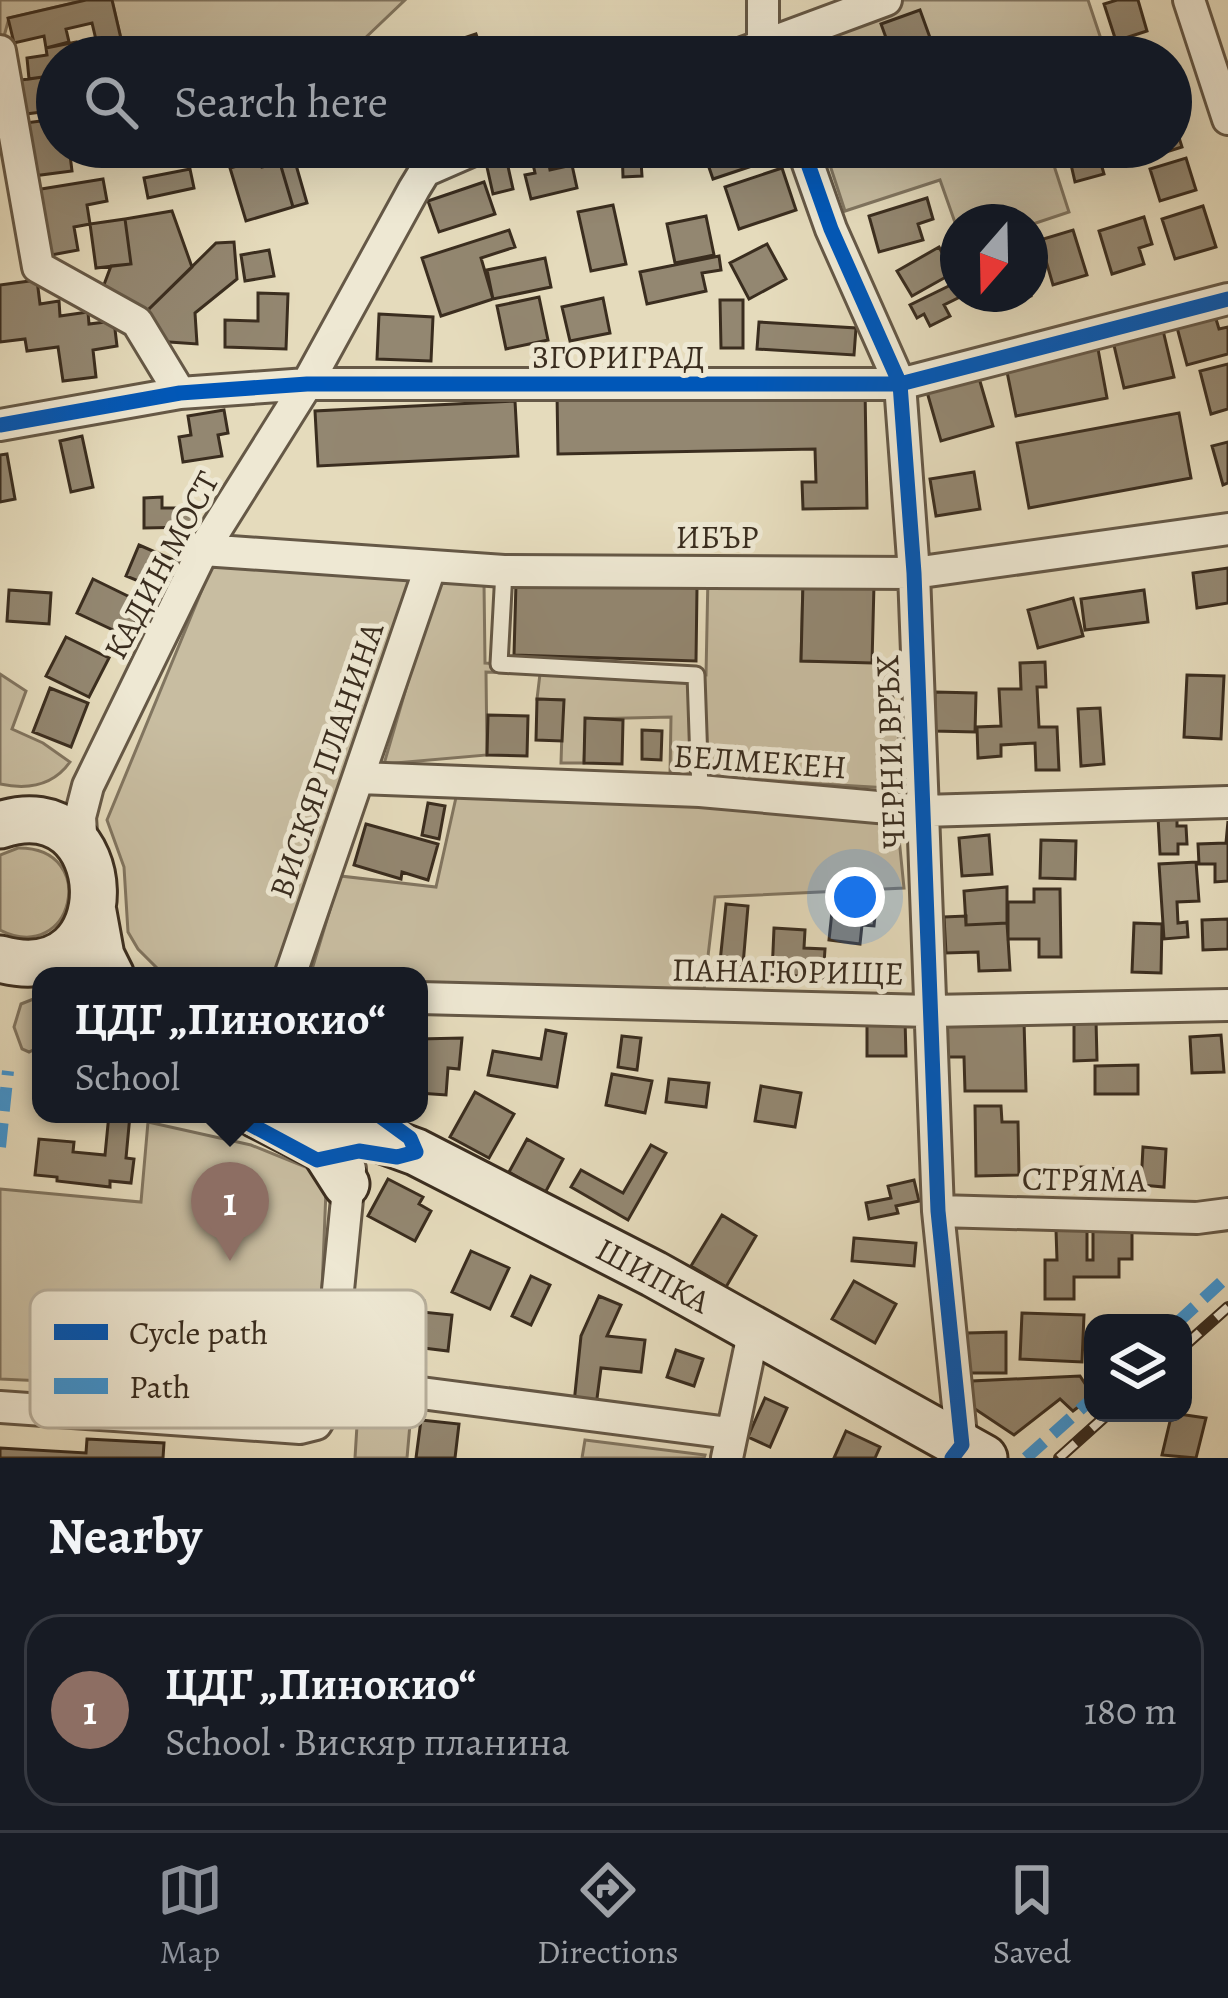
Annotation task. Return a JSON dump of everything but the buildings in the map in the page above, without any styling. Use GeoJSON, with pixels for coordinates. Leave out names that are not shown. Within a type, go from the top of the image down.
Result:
{"type":"FeatureCollection","features":[{"type":"Feature","properties":{"kind":"main road"},"geometry":{"type":"LineString","coordinates":[[11,822],[58,828],[82,849],[95,879],[93,913],[107,967]]}},
{"type":"Feature","properties":{"kind":"main road"},"geometry":{"type":"LineString","coordinates":[[26,965],[73,944],[93,913]]}},
{"type":"Feature","properties":{"kind":"main road"},"geometry":{"type":"LineString","coordinates":[[274,1123],[323,1148],[346,1184]]}},
{"type":"Feature","properties":{"kind":"main road","name":"ШИПКА"},"geometry":{"type":"LineString","coordinates":[[334,1123],[416,1152],[754,1329],[966,1454]]}},
{"type":"Feature","properties":{"kind":"street"},"geometry":{"type":"LineString","coordinates":[[763,0],[764,36]]}},
{"type":"Feature","properties":{"kind":"street"},"geometry":{"type":"LineString","coordinates":[[802,36],[886,0]]}},
{"type":"Feature","properties":{"kind":"street"},"geometry":{"type":"LineString","coordinates":[[1189,0],[1228,119]]}},
{"type":"Feature","properties":{"kind":"street"},"geometry":{"type":"LineString","coordinates":[[0,51],[38,267],[137,322],[180,392]]}},
{"type":"Feature","properties":{"kind":"street","name":"КАДИН МОСТ"},"geometry":{"type":"LineString","coordinates":[[82,849],[80,817],[88,786],[203,550],[308,384],[425,172],[434,168]]}},
{"type":"Feature","properties":{"kind":"street","name":"ЧЕРНИ ВРЪХ"},"geometry":{"type":"LineString","coordinates":[[809,168],[831,229],[900,384],[914,573],[938,1211],[966,1454]]}},
{"type":"Feature","properties":{"kind":"street","name":"ЗГОРИГРАД"},"geometry":{"type":"LineString","coordinates":[[0,425],[180,392],[308,384],[900,384],[1228,299]]}},
{"type":"Feature","properties":{"kind":"street","name":"ИБЪР"},"geometry":{"type":"LineString","coordinates":[[203,550],[504,571],[914,573],[1228,529]]}},
{"type":"Feature","properties":{"kind":"street","name":"ВИСКЯР ПЛАНИНА"},"geometry":{"type":"LineString","coordinates":[[293,967],[430,568]]}},
{"type":"Feature","properties":{"kind":"street","name":"БЕЛМЕКЕН"},"geometry":{"type":"LineString","coordinates":[[358,778],[700,791],[922,811],[1228,802]]}},
{"type":"Feature","properties":{"kind":"street","name":"КАДИН МОСТ"},"geometry":{"type":"LineString","coordinates":[[11,822],[64,810],[88,786]]}},
{"type":"Feature","properties":{"kind":"street","name":"ПАНАГЮРИЩЕ"},"geometry":{"type":"LineString","coordinates":[[428,998],[930,1011],[1228,1005]]}},
{"type":"Feature","properties":{"kind":"street"},"geometry":{"type":"LineString","coordinates":[[337,1290],[346,1184],[351,1164],[372,1139]]}},
{"type":"Feature","properties":{"kind":"street","name":"СТРЯМА"},"geometry":{"type":"LineString","coordinates":[[938,1211],[1228,1214]]}},
{"type":"Feature","properties":{"kind":"street"},"geometry":{"type":"LineString","coordinates":[[426,1397],[728,1445],[754,1329]]}},
{"type":"Feature","properties":{"kind":"street"},"geometry":{"type":"LineString","coordinates":[[0,1407],[30,1409]]}},
{"type":"Feature","properties":{"kind":"lane"},"geometry":{"type":"LineString","coordinates":[[504,571],[499,664],[696,675],[700,791]]}},
{"type":"Feature","properties":{"kind":"shaded area"},"geometry":{"type":"Polygon","coordinates":[[[0,0],[86,0],[9,18],[0,51],[0,0]]]}},
{"type":"Feature","properties":{"kind":"shaded area"},"geometry":{"type":"Polygon","coordinates":[[[112,0],[405,0],[367,36],[120,36],[112,0]]]}},
{"type":"Feature","properties":{"kind":"shaded area"},"geometry":{"type":"Polygon","coordinates":[[[899,0],[1088,0],[1100,36],[790,36],[899,0]]]}},
{"type":"Feature","properties":{"kind":"shaded area"},"geometry":{"type":"Polygon","coordinates":[[[831,168],[1055,168],[1069,212],[1048,219],[1048,204],[948,204],[940,180],[845,211],[831,168]]]}},
{"type":"Feature","properties":{"kind":"shaded area"},"geometry":{"type":"Polygon","coordinates":[[[213,563],[415,574],[279,967],[156,967],[128,932],[124,867],[107,820],[213,563]]]}},
{"type":"Feature","properties":{"kind":"shaded area"},"geometry":{"type":"Polygon","coordinates":[[[708,575],[803,582],[801,661],[888,662],[906,789],[670,775],[671,717],[586,719],[584,763],[561,763],[563,700],[537,699],[540,674],[486,672],[487,755],[384,764],[437,582],[484,583],[485,663],[706,675],[708,575]]]}},
{"type":"Feature","properties":{"kind":"shaded area"},"geometry":{"type":"Polygon","coordinates":[[[0,674],[26,691],[12,729],[70,762],[48,781],[30,786],[0,784],[0,674]]]}},
{"type":"Feature","properties":{"kind":"shaded area"},"geometry":{"type":"Polygon","coordinates":[[[457,793],[897,818],[904,888],[715,897],[704,990],[428,986],[428,967],[313,967],[340,876],[436,887],[457,793]]]}},
{"type":"Feature","properties":{"kind":"shaded area"},"geometry":{"type":"Polygon","coordinates":[[[18,848],[44,853],[60,866],[68,883],[68,903],[60,920],[45,933],[25,937],[0,930],[0,855],[18,848]]]}},
{"type":"Feature","properties":{"kind":"shaded area"},"geometry":{"type":"Polygon","coordinates":[[[32,1000],[29,1052],[22,1049],[14,1027],[21,1004],[32,1000]]]}},
{"type":"Feature","properties":{"kind":"shaded area"},"geometry":{"type":"Polygon","coordinates":[[[148,1123],[251,1145],[323,1174],[322,1290],[30,1290],[30,1380],[0,1379],[0,1189],[141,1202],[148,1123]]]}},
{"type":"Feature","properties":{"kind":"shaded area"},"geometry":{"type":"Polygon","coordinates":[[[357,1428],[410,1428],[407,1458],[355,1458],[357,1428]]]}},
{"type":"Feature","properties":{"kind":"shaded area"},"geometry":{"type":"Polygon","coordinates":[[[585,1440],[705,1455],[582,1458],[585,1440]]]}},
{"type":"Feature","properties":{"kind":"railway"},"geometry":{"type":"LineString","coordinates":[[1192,1339],[1228,1307]]}},
{"type":"Feature","properties":{"kind":"railway"},"geometry":{"type":"LineString","coordinates":[[1059,1458],[1099,1422]]}},
{"type":"Feature","properties":{"kind":"marked path"},"geometry":{"type":"LineString","coordinates":[[0,1147],[8,1071]]}},
{"type":"Feature","properties":{"kind":"marked path"},"geometry":{"type":"LineString","coordinates":[[1187,1314],[1228,1276]]}},
{"type":"Feature","properties":{"kind":"marked path"},"geometry":{"type":"LineString","coordinates":[[1026,1458],[1084,1406]]}},
{"type":"Feature","properties":{"kind":"cycle path"},"geometry":{"type":"LineString","coordinates":[[809,168],[831,229],[900,384],[914,573],[938,1211],[962,1445],[952,1458]]}},
{"type":"Feature","properties":{"kind":"cycle path"},"geometry":{"type":"LineString","coordinates":[[0,425],[180,393],[307,384],[900,384],[1228,299]]}},
{"type":"Feature","properties":{"kind":"cycle path"},"geometry":{"type":"LineString","coordinates":[[248,1123],[317,1160],[359,1151],[397,1157],[416,1152],[410,1138],[389,1123]]}},
{"type":"Feature","properties":{"kind":"place","name":"ЦДГ „Пинокио“"},"geometry":{"type":"Point","coordinates":[230,1261]}}]}
